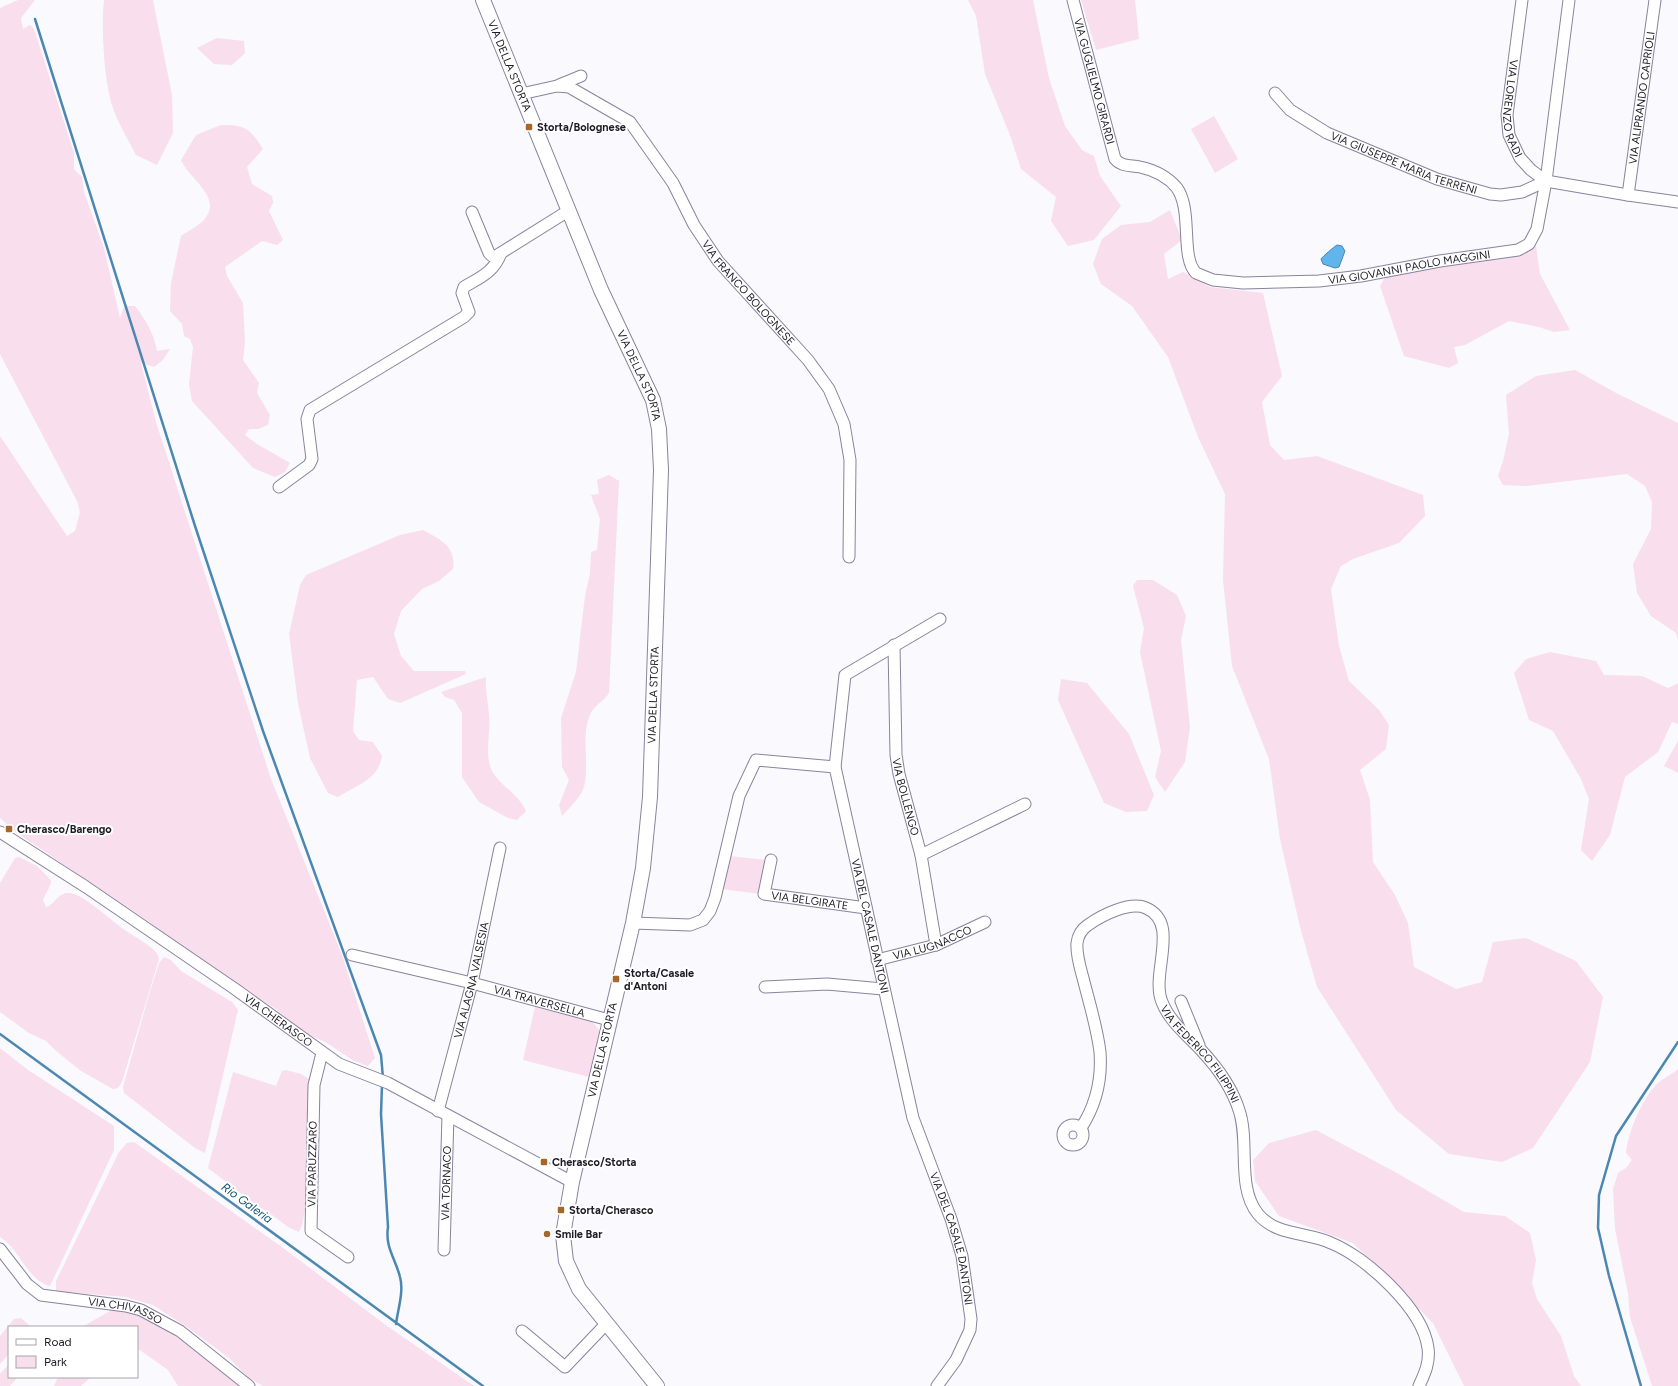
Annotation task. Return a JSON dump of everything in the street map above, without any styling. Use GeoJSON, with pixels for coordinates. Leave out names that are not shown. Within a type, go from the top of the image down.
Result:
{"type":"FeatureCollection","features":[{"type":"Feature","properties":{"kind":"main road","name":"VIA DELLA STORTA"},"geometry":{"type":"LineString","coordinates":[[483,0],[601,290],[653,400],[659,429],[660,470],[650,797],[643,868],[633,923],[572,1182],[563,1234],[566,1261],[579,1290],[657,1386]]}},
{"type":"Feature","properties":{"kind":"street","name":"VIA GUGLIELMO GIRARDI"},"geometry":{"type":"LineString","coordinates":[[1073,0],[1113,155],[1118,162]]}},
{"type":"Feature","properties":{"kind":"street","name":"VIA LORENZO RADI"},"geometry":{"type":"LineString","coordinates":[[1522,0],[1508,103],[1508,132],[1513,147],[1520,158],[1531,170],[1546,181]]}},
{"type":"Feature","properties":{"kind":"street","name":"VIA GIOVANNI PAOLO MAGGINI"},"geometry":{"type":"LineString","coordinates":[[1118,162],[1123,165],[1154,171],[1176,187],[1184,204],[1189,259],[1195,272],[1201,276],[1213,280],[1251,283],[1305,282],[1344,279],[1440,261],[1523,248],[1531,242],[1536,232],[1546,181],[1569,0]]}},
{"type":"Feature","properties":{"kind":"street","name":"VIA ALIPRANDO CAPRIOLI"},"geometry":{"type":"LineString","coordinates":[[1628,196],[1655,0]]}},
{"type":"Feature","properties":{"kind":"street","name":"VIA FRANCO BOLOGNESE"},"geometry":{"type":"LineString","coordinates":[[553,87],[581,76]]}},
{"type":"Feature","properties":{"kind":"street","name":"VIA FRANCO BOLOGNESE"},"geometry":{"type":"LineString","coordinates":[[521,94],[561,86],[575,89],[630,122],[673,183],[694,225],[718,261],[808,360],[829,389],[844,424],[850,460],[849,557]]}},
{"type":"Feature","properties":{"kind":"street","name":"VIA GIUSEPPE MARIA TERRENI"},"geometry":{"type":"LineString","coordinates":[[1275,93],[1290,110],[1322,131],[1437,179],[1490,194],[1501,195],[1522,192],[1546,181]]}},
{"type":"Feature","properties":{"kind":"street"},"geometry":{"type":"LineString","coordinates":[[1546,181],[1628,196],[1678,202]]}},
{"type":"Feature","properties":{"kind":"street"},"geometry":{"type":"LineString","coordinates":[[472,212],[489,253],[492,256],[501,253],[568,211]]}},
{"type":"Feature","properties":{"kind":"street"},"geometry":{"type":"LineString","coordinates":[[279,487],[310,465],[312,459],[308,419],[310,410],[464,317],[469,312],[462,293],[464,287],[491,270],[497,264],[501,253]]}},
{"type":"Feature","properties":{"kind":"street"},"geometry":{"type":"LineString","coordinates":[[894,645],[940,619]]}},
{"type":"Feature","properties":{"kind":"street","name":"VIA DEL CASALE DANTONI"},"geometry":{"type":"LineString","coordinates":[[894,645],[845,675],[835,767],[883,989],[913,1118],[958,1239],[966,1284],[971,1319],[970,1330],[956,1360],[937,1386]]}},
{"type":"Feature","properties":{"kind":"street","name":"VIA BOLLENGO"},"geometry":{"type":"LineString","coordinates":[[894,645],[896,755],[899,774],[921,855],[936,945]]}},
{"type":"Feature","properties":{"kind":"street"},"geometry":{"type":"LineString","coordinates":[[633,923],[690,925],[699,922],[707,916],[714,898],[739,796],[756,760],[835,767]]}},
{"type":"Feature","properties":{"kind":"street"},"geometry":{"type":"LineString","coordinates":[[921,855],[1025,804]]}},
{"type":"Feature","properties":{"kind":"street","name":"VIA CHERASCO"},"geometry":{"type":"LineString","coordinates":[[2,832],[86,887],[235,989],[339,1064],[388,1083],[572,1182]]}},
{"type":"Feature","properties":{"kind":"street","name":"VIA ALAGNA VALSESIA"},"geometry":{"type":"LineString","coordinates":[[438,1111],[472,983],[500,848]]}},
{"type":"Feature","properties":{"kind":"street","name":"VIA BELGIRATE"},"geometry":{"type":"LineString","coordinates":[[770,860],[764,894],[866,908]]}},
{"type":"Feature","properties":{"kind":"street","name":"VIA FEDERICO FILIPPINI"},"geometry":{"type":"LineString","coordinates":[[1081,1128],[1096,1097],[1100,1071],[1097,1033],[1077,949],[1079,936],[1088,925],[1129,906],[1141,906],[1156,915],[1164,932],[1159,986],[1161,1002],[1170,1017],[1202,1051],[1230,1088],[1239,1110],[1244,1134],[1248,1195],[1254,1209],[1264,1220],[1278,1229],[1320,1238],[1340,1246],[1363,1262],[1395,1292],[1418,1320],[1425,1335],[1428,1350],[1428,1366],[1419,1386]]}},
{"type":"Feature","properties":{"kind":"street","name":"VIA LUGNACCO"},"geometry":{"type":"LineString","coordinates":[[877,960],[936,945],[985,922]]}},
{"type":"Feature","properties":{"kind":"street","name":"VIA TRAVERSELLA"},"geometry":{"type":"LineString","coordinates":[[352,955],[472,983],[609,1020]]}},
{"type":"Feature","properties":{"kind":"street"},"geometry":{"type":"LineString","coordinates":[[765,987],[827,984],[883,989]]}},
{"type":"Feature","properties":{"kind":"street"},"geometry":{"type":"LineString","coordinates":[[1181,1001],[1202,1051]]}},
{"type":"Feature","properties":{"kind":"street","name":"VIA PARUZZARO"},"geometry":{"type":"LineString","coordinates":[[322,1053],[314,1085],[310,1231],[348,1257]]}},
{"type":"Feature","properties":{"kind":"street","name":"VIA TORNACO"},"geometry":{"type":"LineString","coordinates":[[444,1250],[448,1116]]}},
{"type":"Feature","properties":{"kind":"street","name":"VIA CHIVASSO"},"geometry":{"type":"LineString","coordinates":[[0,1249],[33,1290],[41,1295],[126,1306],[141,1310],[180,1331],[249,1386]]}},
{"type":"Feature","properties":{"kind":"street"},"geometry":{"type":"LineString","coordinates":[[522,1331],[565,1367],[606,1324]]}},
{"type":"Feature","properties":{"kind":"green space"},"geometry":{"type":"Polygon","coordinates":[[[18,0],[35,0],[21,18],[23,29],[30,25],[34,29],[74,153],[74,169],[82,177],[84,192],[104,248],[120,318],[124,306],[135,306],[149,327],[157,351],[170,349],[163,360],[154,367],[141,363],[156,422],[271,779],[342,955],[375,1058],[368,1066],[354,1061],[327,1043],[303,1032],[276,1009],[209,968],[148,921],[17,833],[0,818],[0,436],[67,536],[75,531],[80,512],[77,501],[0,354],[0,8],[18,0]]]}},
{"type":"Feature","properties":{"kind":"green space"},"geometry":{"type":"Polygon","coordinates":[[[104,0],[153,0],[172,95],[173,133],[157,165],[136,155],[112,105],[107,81],[104,53],[104,0]]]}},
{"type":"Feature","properties":{"kind":"green space"},"geometry":{"type":"Polygon","coordinates":[[[968,0],[1033,0],[1049,78],[1065,126],[1082,150],[1094,156],[1100,176],[1121,206],[1094,240],[1068,246],[1051,221],[1056,197],[1021,169],[1010,135],[985,74],[976,16],[968,0]]]}},
{"type":"Feature","properties":{"kind":"green space"},"geometry":{"type":"Polygon","coordinates":[[[1081,0],[1135,0],[1139,39],[1096,50],[1081,0]]]}},
{"type":"Feature","properties":{"kind":"green space"},"geometry":{"type":"Polygon","coordinates":[[[217,38],[244,41],[245,53],[232,65],[214,64],[197,48],[217,38]]]}},
{"type":"Feature","properties":{"kind":"green space"},"geometry":{"type":"Polygon","coordinates":[[[1214,116],[1238,159],[1215,173],[1191,129],[1214,116]]]}},
{"type":"Feature","properties":{"kind":"green space"},"geometry":{"type":"Polygon","coordinates":[[[221,125],[236,126],[246,129],[254,136],[263,149],[247,167],[252,184],[272,196],[273,203],[269,211],[283,240],[277,245],[262,241],[225,267],[227,276],[243,303],[245,342],[243,360],[259,383],[257,393],[270,415],[268,425],[258,429],[249,429],[245,435],[257,444],[290,463],[285,472],[275,477],[253,468],[192,401],[189,384],[193,347],[190,339],[184,336],[182,324],[170,311],[171,283],[181,236],[204,220],[209,212],[210,204],[208,196],[181,160],[196,135],[221,125]]]}},
{"type":"Feature","properties":{"kind":"green space"},"geometry":{"type":"Polygon","coordinates":[[[1170,210],[1182,240],[1164,254],[1168,279],[1183,272],[1210,287],[1263,293],[1282,376],[1262,402],[1270,445],[1284,460],[1317,456],[1423,495],[1425,516],[1399,543],[1353,559],[1341,566],[1331,589],[1339,646],[1349,681],[1379,710],[1389,725],[1386,749],[1360,770],[1370,800],[1373,862],[1395,895],[1408,923],[1414,967],[1456,989],[1482,982],[1493,942],[1526,938],[1576,961],[1603,997],[1590,1062],[1533,1148],[1502,1162],[1449,1154],[1396,1110],[1317,987],[1300,927],[1280,839],[1269,759],[1232,666],[1223,580],[1225,494],[1198,437],[1168,357],[1132,306],[1101,284],[1093,264],[1102,239],[1121,225],[1150,222],[1170,210]]]}},
{"type":"Feature","properties":{"kind":"green space"},"geometry":{"type":"Polygon","coordinates":[[[1536,246],[1540,274],[1570,330],[1554,332],[1539,327],[1509,321],[1465,345],[1454,347],[1458,363],[1449,368],[1404,356],[1380,286],[1387,274],[1526,250],[1536,246]]]}},
{"type":"Feature","properties":{"kind":"green space"},"geometry":{"type":"Polygon","coordinates":[[[1575,370],[1618,394],[1678,423],[1678,640],[1676,633],[1651,616],[1637,593],[1633,564],[1651,529],[1652,502],[1645,486],[1627,474],[1527,486],[1503,485],[1498,476],[1509,434],[1506,395],[1536,376],[1575,370]]]}},
{"type":"Feature","properties":{"kind":"green space"},"geometry":{"type":"Polygon","coordinates":[[[609,475],[619,481],[609,693],[592,710],[588,722],[586,732],[586,773],[582,792],[562,816],[559,805],[569,780],[562,767],[561,718],[576,672],[585,596],[590,573],[591,552],[597,550],[600,519],[591,495],[599,494],[597,480],[609,475]]]}},
{"type":"Feature","properties":{"kind":"green space"},"geometry":{"type":"Polygon","coordinates":[[[423,530],[436,537],[450,549],[453,569],[439,581],[422,589],[401,611],[394,634],[401,656],[414,671],[465,671],[466,674],[400,703],[388,699],[373,677],[357,680],[353,731],[359,740],[373,742],[382,756],[376,771],[366,781],[338,797],[328,793],[310,758],[298,703],[289,634],[300,585],[306,575],[400,535],[423,530]]]}},
{"type":"Feature","properties":{"kind":"green space"},"geometry":{"type":"Polygon","coordinates":[[[1137,580],[1153,580],[1177,595],[1186,616],[1181,640],[1190,727],[1185,762],[1165,792],[1155,777],[1161,751],[1140,652],[1144,628],[1133,586],[1137,580]]]}},
{"type":"Feature","properties":{"kind":"green space"},"geometry":{"type":"Polygon","coordinates":[[[1550,652],[1596,661],[1604,675],[1642,676],[1668,688],[1678,683],[1678,724],[1672,722],[1658,752],[1625,777],[1610,835],[1592,861],[1581,850],[1589,799],[1581,779],[1553,731],[1529,720],[1514,673],[1526,659],[1550,652]]]}},
{"type":"Feature","properties":{"kind":"green space"},"geometry":{"type":"Polygon","coordinates":[[[486,677],[486,691],[489,709],[488,757],[495,776],[514,794],[526,811],[517,820],[508,818],[479,802],[462,777],[462,713],[454,700],[445,697],[441,692],[486,677]]]}},
{"type":"Feature","properties":{"kind":"green space"},"geometry":{"type":"Polygon","coordinates":[[[1061,679],[1087,683],[1129,734],[1154,795],[1147,811],[1126,812],[1104,803],[1058,700],[1061,679]]]}},
{"type":"Feature","properties":{"kind":"green space"},"geometry":{"type":"Polygon","coordinates":[[[1678,741],[1678,773],[1664,766],[1678,741]]]}},
{"type":"Feature","properties":{"kind":"green space"},"geometry":{"type":"Polygon","coordinates":[[[729,856],[766,860],[760,894],[721,889],[729,856]]]}},
{"type":"Feature","properties":{"kind":"green space"},"geometry":{"type":"Polygon","coordinates":[[[19,857],[37,866],[51,880],[50,886],[43,900],[46,907],[52,904],[62,894],[75,894],[89,902],[122,928],[148,945],[155,951],[159,959],[122,1082],[118,1088],[113,1089],[81,1071],[46,1041],[29,1033],[0,1012],[0,883],[15,858],[19,857]]]}},
{"type":"Feature","properties":{"kind":"green space"},"geometry":{"type":"Polygon","coordinates":[[[164,957],[171,960],[181,971],[232,1002],[238,1010],[205,1153],[195,1148],[124,1093],[123,1087],[148,998],[159,963],[164,957]]]}},
{"type":"Feature","properties":{"kind":"green space"},"geometry":{"type":"Polygon","coordinates":[[[535,1007],[592,1021],[600,1031],[589,1077],[523,1060],[535,1007]]]}},
{"type":"Feature","properties":{"kind":"green space"},"geometry":{"type":"Polygon","coordinates":[[[0,1048],[28,1070],[114,1126],[114,1150],[50,1286],[35,1278],[13,1249],[0,1237],[0,1048]]]}},
{"type":"Feature","properties":{"kind":"green space"},"geometry":{"type":"Polygon","coordinates":[[[1678,1069],[1678,1386],[1652,1386],[1630,1317],[1628,1293],[1615,1229],[1613,1189],[1618,1173],[1626,1168],[1632,1160],[1626,1153],[1627,1145],[1632,1127],[1640,1109],[1655,1086],[1678,1069]]]}},
{"type":"Feature","properties":{"kind":"green space"},"geometry":{"type":"Polygon","coordinates":[[[286,1070],[301,1074],[309,1079],[307,1184],[303,1222],[299,1232],[288,1227],[255,1204],[208,1168],[233,1072],[276,1086],[282,1071],[286,1070]]]}},
{"type":"Feature","properties":{"kind":"green space"},"geometry":{"type":"Polygon","coordinates":[[[1316,1130],[1397,1173],[1464,1212],[1505,1216],[1530,1233],[1536,1260],[1532,1283],[1537,1299],[1561,1336],[1574,1376],[1581,1386],[1464,1386],[1433,1323],[1353,1243],[1279,1216],[1255,1181],[1253,1160],[1269,1143],[1316,1130]]]}},
{"type":"Feature","properties":{"kind":"green space"},"geometry":{"type":"Polygon","coordinates":[[[134,1142],[286,1250],[387,1326],[474,1386],[263,1386],[249,1378],[229,1358],[187,1327],[153,1305],[126,1297],[62,1292],[56,1290],[56,1281],[119,1152],[127,1143],[134,1142]]]}},
{"type":"Feature","properties":{"kind":"green space"},"geometry":{"type":"Polygon","coordinates":[[[129,1310],[155,1319],[243,1386],[178,1386],[168,1370],[138,1349],[138,1326],[84,1326],[110,1311],[129,1310]]]}},
{"type":"Feature","properties":{"kind":"green space"},"geometry":{"type":"Polygon","coordinates":[[[21,1318],[30,1326],[8,1326],[14,1319],[21,1318]]]}},
{"type":"Feature","properties":{"kind":"green space"},"geometry":{"type":"Polygon","coordinates":[[[8,1326],[8,1355],[0,1364],[0,1336],[8,1326]]]}},
{"type":"Feature","properties":{"kind":"green space"},"geometry":{"type":"Polygon","coordinates":[[[8,1365],[8,1378],[17,1378],[10,1386],[0,1386],[0,1374],[8,1365]]]}},
{"type":"Feature","properties":{"kind":"green space"},"geometry":{"type":"Polygon","coordinates":[[[58,1378],[90,1378],[81,1386],[54,1386],[58,1378]]]}},
{"type":"Feature","properties":{"kind":"water"},"geometry":{"type":"Polygon","coordinates":[[[1337,245],[1342,246],[1345,251],[1339,267],[1335,268],[1323,264],[1321,259],[1337,245]]]}},
{"type":"Feature","properties":{"kind":"waterway"},"geometry":{"type":"LineString","coordinates":[[35,19],[195,526],[263,731],[381,1055],[383,1078]]}},
{"type":"Feature","properties":{"kind":"waterway","name":"Rio Galeria"},"geometry":{"type":"LineString","coordinates":[[0,1034],[483,1386]]}},
{"type":"Feature","properties":{"kind":"waterway"},"geometry":{"type":"LineString","coordinates":[[1641,1386],[1609,1276],[1598,1228],[1599,1195],[1616,1136],[1678,1042]]}},
{"type":"Feature","properties":{"kind":"waterway"},"geometry":{"type":"LineString","coordinates":[[382,1085],[381,1114],[388,1227],[387,1234],[389,1247],[401,1282],[401,1294],[396,1324]]}},
{"type":"Feature","properties":{"kind":"place","name":"Storta/Bolognese"},"geometry":{"type":"Point","coordinates":[529,127]}},
{"type":"Feature","properties":{"kind":"place","name":"Cherasco/Barengo"},"geometry":{"type":"Point","coordinates":[9,829]}},
{"type":"Feature","properties":{"kind":"place","name":"Storta/Casale d'Antoni"},"geometry":{"type":"Point","coordinates":[616,979]}},
{"type":"Feature","properties":{"kind":"place","name":"Cherasco/Storta"},"geometry":{"type":"Point","coordinates":[544,1162]}},
{"type":"Feature","properties":{"kind":"place","name":"Storta/Cherasco"},"geometry":{"type":"Point","coordinates":[561,1210]}},
{"type":"Feature","properties":{"kind":"place","name":"Smile Bar"},"geometry":{"type":"Point","coordinates":[547,1234]}}]}
